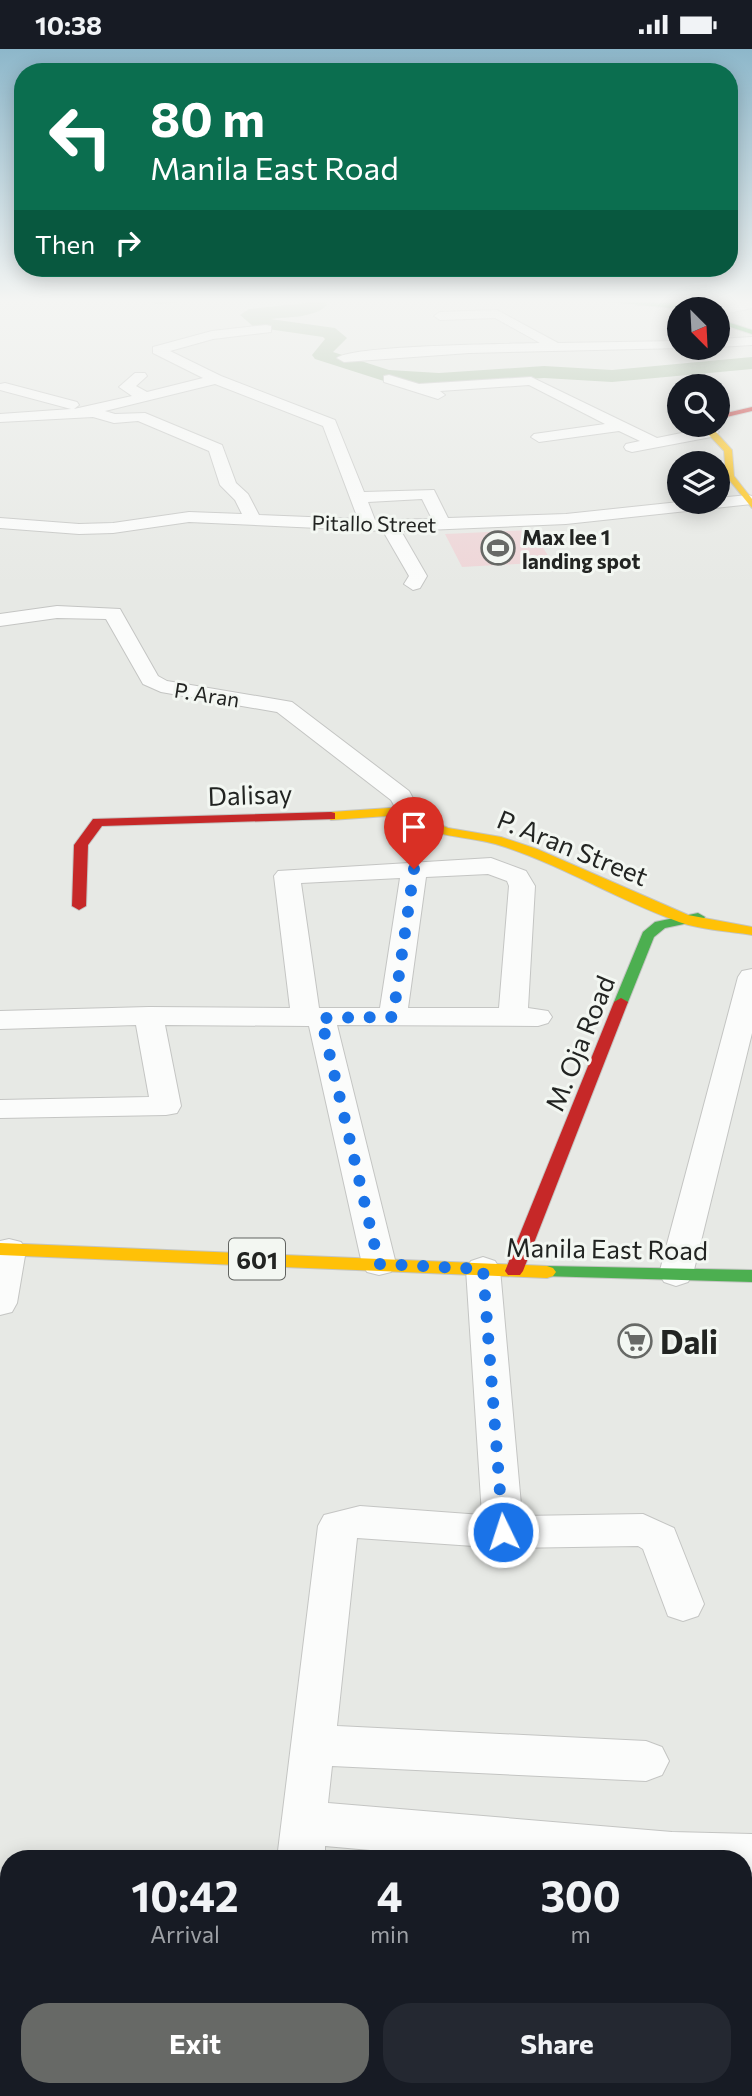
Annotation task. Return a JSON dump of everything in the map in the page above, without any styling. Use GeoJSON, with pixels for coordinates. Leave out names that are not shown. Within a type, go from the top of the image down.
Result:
{"type":"FeatureCollection","features":[{"type":"Feature","properties":{"kind":"street"},"geometry":{"type":"LineString","coordinates":[[32,395],[114,419],[140,416],[216,448],[228,485],[242,498],[253,520]]}},
{"type":"Feature","properties":{"kind":"street"},"geometry":{"type":"LineString","coordinates":[[140,395],[145,397]]}},
{"type":"Feature","properties":{"kind":"street"},"geometry":{"type":"LineString","coordinates":[[0,418],[92,411],[155,395]]}},
{"type":"Feature","properties":{"kind":"street"},"geometry":{"type":"LineString","coordinates":[[256,395],[330,423],[369,526]]}},
{"type":"Feature","properties":{"kind":"street"},"geometry":{"type":"LineString","coordinates":[[436,395],[442,397],[474,395]]}},
{"type":"Feature","properties":{"kind":"street"},"geometry":{"type":"LineString","coordinates":[[557,395],[652,441]]}},
{"type":"Feature","properties":{"kind":"street"},"geometry":{"type":"LineString","coordinates":[[730,418],[752,409]]}},
{"type":"Feature","properties":{"kind":"street"},"geometry":{"type":"LineString","coordinates":[[539,437],[621,426]]}},
{"type":"Feature","properties":{"kind":"street"},"geometry":{"type":"LineString","coordinates":[[623,449],[667,437]]}},
{"type":"Feature","properties":{"kind":"street"},"geometry":{"type":"LineString","coordinates":[[720,437],[728,450],[730,475],[749,498]]}},
{"type":"Feature","properties":{"kind":"street"},"geometry":{"type":"LineString","coordinates":[[360,497],[428,493],[443,525]]}},
{"type":"Feature","properties":{"kind":"street","name":"Pitallo Street"},"geometry":{"type":"LineString","coordinates":[[0,523],[79,529],[189,517],[369,526],[443,525],[566,519],[749,498]]}},
{"type":"Feature","properties":{"kind":"street"},"geometry":{"type":"LineString","coordinates":[[389,526],[418,576],[413,584]]}},
{"type":"Feature","properties":{"kind":"street","name":"P. Aran"},"geometry":{"type":"LineString","coordinates":[[0,620],[57,612],[113,613],[150,680],[176,689],[284,707],[401,796],[408,815]]}},
{"type":"Feature","properties":{"kind":"street","name":"Dalisay"},"geometry":{"type":"LineString","coordinates":[[79,906],[81,845],[98,822],[408,815]]}},
{"type":"Feature","properties":{"kind":"street","name":"P. Aran Street"},"geometry":{"type":"LineString","coordinates":[[408,815],[445,831],[493,839],[532,852],[684,919],[752,931]]}},
{"type":"Feature","properties":{"kind":"street"},"geometry":{"type":"LineString","coordinates":[[0,1020],[149,1016],[313,1018],[525,1017],[522,886],[517,876],[491,866],[288,877],[313,1018],[379,1264]]}},
{"type":"Feature","properties":{"kind":"street"},"geometry":{"type":"LineString","coordinates":[[393,1017],[414,869]]}},
{"type":"Feature","properties":{"kind":"street","name":"M. Oja Road"},"geometry":{"type":"LineString","coordinates":[[499,1270],[648,935],[660,925],[738,911]]}},
{"type":"Feature","properties":{"kind":"street"},"geometry":{"type":"LineString","coordinates":[[676,1274],[752,977]]}},
{"type":"Feature","properties":{"kind":"street"},"geometry":{"type":"LineString","coordinates":[[0,1109],[166,1106],[149,1016]]}},
{"type":"Feature","properties":{"kind":"street"},"geometry":{"type":"LineString","coordinates":[[0,1303],[4,1249]]}},
{"type":"Feature","properties":{"kind":"street","name":"Manila East Road"},"geometry":{"type":"LineString","coordinates":[[4,1249],[499,1270],[752,1276]]}},
{"type":"Feature","properties":{"kind":"street"},"geometry":{"type":"LineString","coordinates":[[499,1270],[503,1532]]}},
{"type":"Feature","properties":{"kind":"street"},"geometry":{"type":"LineString","coordinates":[[566,1850],[302,1840],[338,1526],[360,1523],[503,1532],[643,1530],[660,1539],[683,1604]]}},
{"type":"Feature","properties":{"kind":"street"},"geometry":{"type":"LineString","coordinates":[[312,1745],[646,1761]]}},
{"type":"Feature","properties":{"kind":"shaded area","name":"Max lee 1 landing spot"},"geometry":{"type":"Polygon","coordinates":[[[532,530],[552,562],[462,567],[445,534],[532,530]]]}},
{"type":"Feature","properties":{"kind":"traffic: fast"},"geometry":{"type":"LineString","coordinates":[[621,1002],[648,935],[660,925],[698,917]]}},
{"type":"Feature","properties":{"kind":"traffic: fast"},"geometry":{"type":"LineString","coordinates":[[547,1272],[752,1276]]}},
{"type":"Feature","properties":{"kind":"traffic: slow"},"geometry":{"type":"LineString","coordinates":[[716,437],[728,450],[730,476],[752,505]]}},
{"type":"Feature","properties":{"kind":"traffic: slow"},"geometry":{"type":"LineString","coordinates":[[331,816],[404,811],[412,818],[445,831],[501,841],[532,852],[684,919],[752,931]]}},
{"type":"Feature","properties":{"kind":"traffic: slow"},"geometry":{"type":"LineString","coordinates":[[0,1249],[547,1272]]}},
{"type":"Feature","properties":{"kind":"traffic: jam"},"geometry":{"type":"LineString","coordinates":[[730,414],[752,409]]}},
{"type":"Feature","properties":{"kind":"traffic: jam"},"geometry":{"type":"LineString","coordinates":[[79,906],[81,845],[98,822],[331,816]]}},
{"type":"Feature","properties":{"kind":"traffic: jam"},"geometry":{"type":"LineString","coordinates":[[514,1271],[621,1002]]}},
{"type":"Feature","properties":{"kind":"place","name":"Max lee 1 landing spot"},"geometry":{"type":"Point","coordinates":[498,548]}},
{"type":"Feature","properties":{"kind":"place","name":"Dali"},"geometry":{"type":"Point","coordinates":[635,1341]}},
{"type":"Feature","properties":{"kind":"route"},"geometry":{"type":"LineString","coordinates":[[414,869],[393,1017],[321,1018],[379,1264],[483,1269],[503,1532]]}}]}
